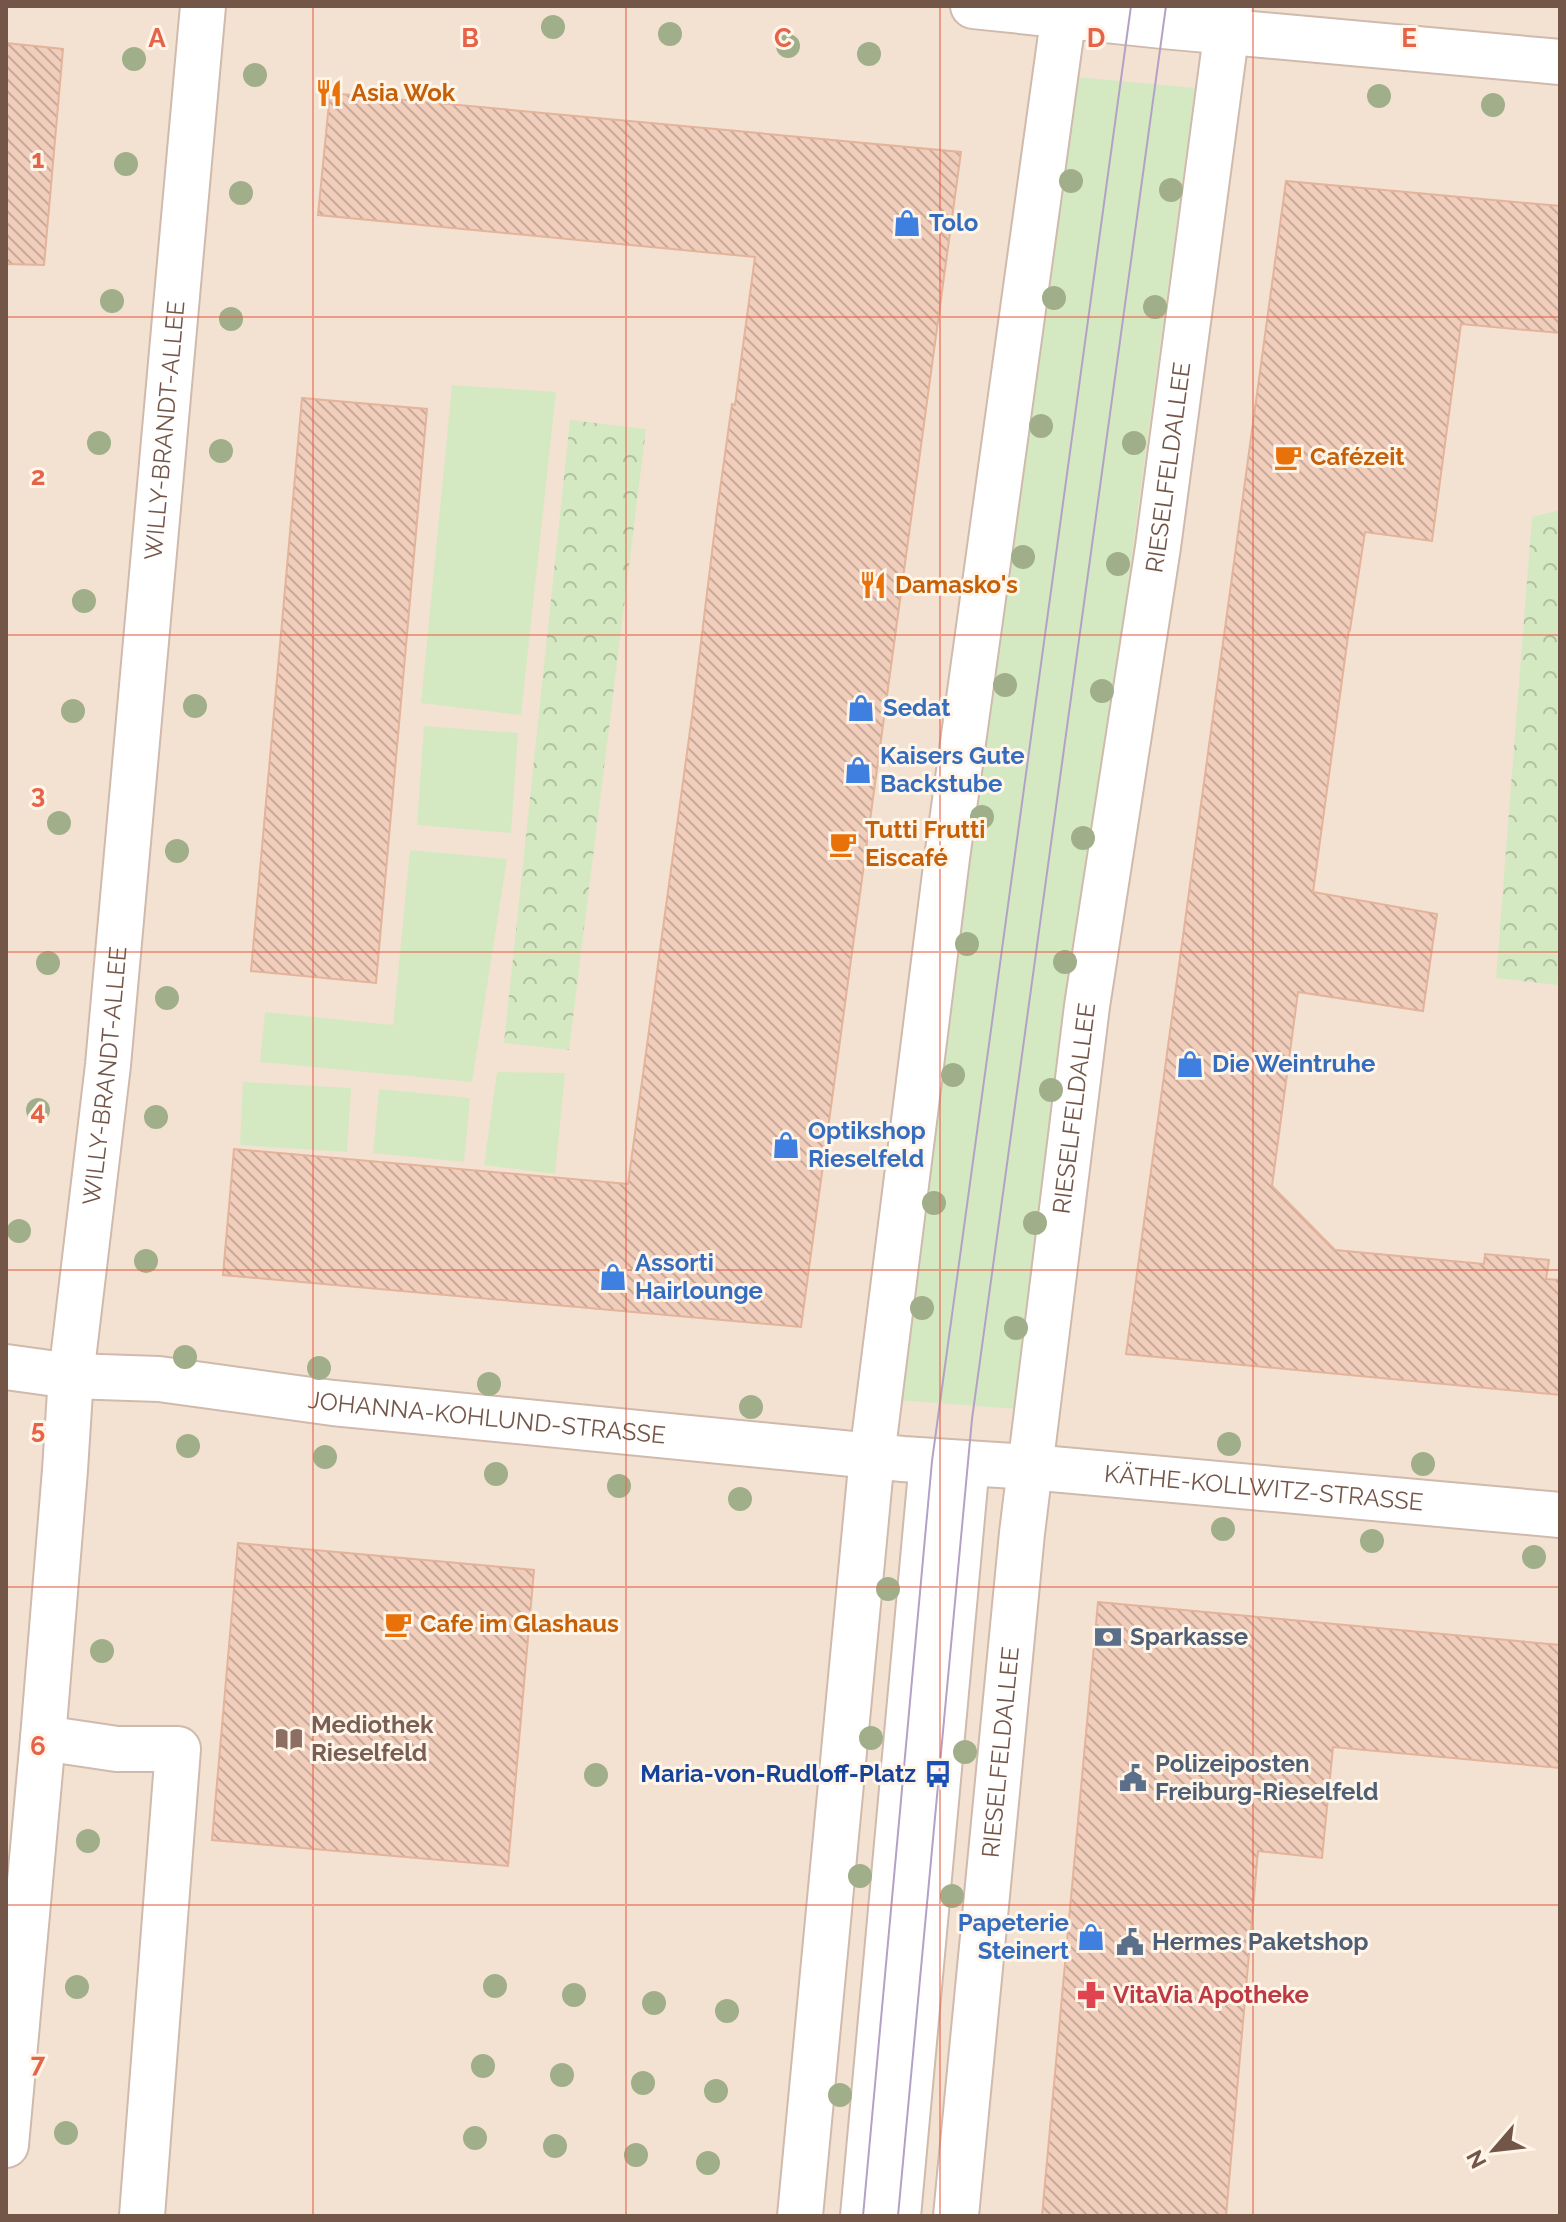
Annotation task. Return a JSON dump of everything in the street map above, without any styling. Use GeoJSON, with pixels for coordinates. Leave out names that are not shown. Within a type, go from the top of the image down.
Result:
{"type":"FeatureCollection","features":[{"type":"Feature","properties":{"kind":"street","name":"WILLY-BRANDT-ALLEE"},"geometry":{"type":"LineString","coordinates":[[6,2145],[43,1738],[71,1376],[108,1065],[203,6]]}},
{"type":"Feature","properties":{"kind":"street"},"geometry":{"type":"LineString","coordinates":[[973,6],[1228,19],[1560,62]]}},
{"type":"Feature","properties":{"kind":"street"},"geometry":{"type":"LineString","coordinates":[[800,2216],[872,1456],[947,858],[1064,11]]}},
{"type":"Feature","properties":{"kind":"street","name":"RIESELFELDALLEE"},"geometry":{"type":"LineString","coordinates":[[956,2216],[1030,1467],[1087,1006],[1158,547],[1228,19]]}},
{"type":"Feature","properties":{"kind":"street","name":"JOHANNA-KOHLUND-STRASSE"},"geometry":{"type":"LineString","coordinates":[[6,1367],[71,1376],[159,1379],[333,1403],[950,1462]]}},
{"type":"Feature","properties":{"kind":"street"},"geometry":{"type":"LineString","coordinates":[[863,2216],[950,1462]]}},
{"type":"Feature","properties":{"kind":"street"},"geometry":{"type":"LineString","coordinates":[[898,2216],[950,1462]]}},
{"type":"Feature","properties":{"kind":"street","name":"KÄTHE-KOLLWITZ-STRASSE"},"geometry":{"type":"LineString","coordinates":[[950,1462],[1560,1515]]}},
{"type":"Feature","properties":{"kind":"street"},"geometry":{"type":"LineString","coordinates":[[43,1738],[117,1749],[178,1749],[142,2216]]}},
{"type":"Feature","properties":{"kind":"shaded area"},"geometry":{"type":"Polygon","coordinates":[[[6,6],[1560,6],[1560,2216],[6,2216],[6,6]]]}},
{"type":"Feature","properties":{"kind":"green space"},"geometry":{"type":"Polygon","coordinates":[[[1077,77],[1195,88],[1016,1409],[897,1400],[1077,77]]]}},
{"type":"Feature","properties":{"kind":"green space"},"geometry":{"type":"Polygon","coordinates":[[[452,385],[556,392],[521,715],[421,703],[452,385]]]}},
{"type":"Feature","properties":{"kind":"green space"},"geometry":{"type":"Polygon","coordinates":[[[570,420],[646,429],[569,1050],[504,1043],[570,420]]]}},
{"type":"Feature","properties":{"kind":"green space"},"geometry":{"type":"Polygon","coordinates":[[[1560,510],[1560,951],[1557,985],[1496,978],[1532,517],[1560,510]]]}},
{"type":"Feature","properties":{"kind":"green space"},"geometry":{"type":"Polygon","coordinates":[[[424,726],[518,733],[511,833],[417,825],[424,726]]]}},
{"type":"Feature","properties":{"kind":"green space"},"geometry":{"type":"Polygon","coordinates":[[[410,850],[507,859],[472,1082],[260,1062],[265,1012],[393,1025],[410,850]]]}},
{"type":"Feature","properties":{"kind":"green space"},"geometry":{"type":"Polygon","coordinates":[[[497,1072],[565,1073],[555,1174],[484,1165],[497,1072]]]}},
{"type":"Feature","properties":{"kind":"green space"},"geometry":{"type":"Polygon","coordinates":[[[243,1082],[351,1088],[347,1152],[240,1145],[243,1082]]]}},
{"type":"Feature","properties":{"kind":"green space"},"geometry":{"type":"Polygon","coordinates":[[[379,1089],[470,1098],[464,1162],[373,1153],[379,1089]]]}},
{"type":"Feature","properties":{"kind":"building"},"geometry":{"type":"Polygon","coordinates":[[[6,43],[63,49],[44,265],[6,264],[6,43]]]}},
{"type":"Feature","properties":{"kind":"building"},"geometry":{"type":"Polygon","coordinates":[[[330,93],[961,152],[801,1327],[223,1275],[234,1149],[628,1184],[717,511],[755,257],[318,215],[330,93]]]}},
{"type":"Feature","properties":{"kind":"building"},"geometry":{"type":"Polygon","coordinates":[[[1286,181],[1560,206],[1560,333],[1461,324],[1432,541],[1365,532],[1313,892],[1437,914],[1423,1011],[1298,992],[1272,1186],[1335,1250],[1484,1264],[1485,1254],[1549,1260],[1546,1279],[1560,1280],[1560,1395],[1126,1354],[1286,181]]]}},
{"type":"Feature","properties":{"kind":"building"},"geometry":{"type":"Polygon","coordinates":[[[302,398],[427,409],[376,983],[251,971],[302,398]]]}},
{"type":"Feature","properties":{"kind":"building"},"geometry":{"type":"Polygon","coordinates":[[[238,1543],[534,1570],[508,1866],[212,1840],[238,1543]]]}},
{"type":"Feature","properties":{"kind":"building"},"geometry":{"type":"Polygon","coordinates":[[[1098,1602],[1560,1645],[1560,1768],[1333,1747],[1322,1858],[1258,1851],[1226,2216],[1042,2216],[1098,1602]]]}},
{"type":"Feature","properties":{"kind":"tram line"},"geometry":{"type":"LineString","coordinates":[[863,2216],[932,1461],[1131,6]]}},
{"type":"Feature","properties":{"kind":"tram line"},"geometry":{"type":"LineString","coordinates":[[898,2216],[972,1419],[1166,6]]}},
{"type":"Feature","properties":{"kind":"place","name":"Asia Wok"},"geometry":{"type":"Point","coordinates":[329,93]}},
{"type":"Feature","properties":{"kind":"place","name":"Tolo"},"geometry":{"type":"Point","coordinates":[907,223]}},
{"type":"Feature","properties":{"kind":"place","name":"Cafézeit"},"geometry":{"type":"Point","coordinates":[1288,457]}},
{"type":"Feature","properties":{"kind":"place","name":"Damasko's"},"geometry":{"type":"Point","coordinates":[873,585]}},
{"type":"Feature","properties":{"kind":"place","name":"Sedat"},"geometry":{"type":"Point","coordinates":[861,708]}},
{"type":"Feature","properties":{"kind":"place","name":"Kaisers Gute Backstube"},"geometry":{"type":"Point","coordinates":[858,770]}},
{"type":"Feature","properties":{"kind":"place","name":"Tutti Frutti Eiscafé"},"geometry":{"type":"Point","coordinates":[843,844]}},
{"type":"Feature","properties":{"kind":"place","name":"Die Weintruhe"},"geometry":{"type":"Point","coordinates":[1190,1064]}},
{"type":"Feature","properties":{"kind":"place","name":"Optikshop Rieselfeld"},"geometry":{"type":"Point","coordinates":[786,1145]}},
{"type":"Feature","properties":{"kind":"place","name":"Assorti Hairlounge"},"geometry":{"type":"Point","coordinates":[613,1277]}},
{"type":"Feature","properties":{"kind":"place","name":"Cafe im Glashaus"},"geometry":{"type":"Point","coordinates":[398,1624]}},
{"type":"Feature","properties":{"kind":"place","name":"Sparkasse"},"geometry":{"type":"Point","coordinates":[1108,1637]}},
{"type":"Feature","properties":{"kind":"place","name":"Mediothek Rieselfeld"},"geometry":{"type":"Point","coordinates":[289,1739]}},
{"type":"Feature","properties":{"kind":"place","name":"Maria-von-Rudloff-Platz"},"geometry":{"type":"Point","coordinates":[938,1774]}},
{"type":"Feature","properties":{"kind":"place","name":"Polizeiposten Freiburg-Rieselfeld"},"geometry":{"type":"Point","coordinates":[1133,1778]}},
{"type":"Feature","properties":{"kind":"place","name":"Papeterie Steinert"},"geometry":{"type":"Point","coordinates":[1091,1937]}},
{"type":"Feature","properties":{"kind":"place","name":"Hermes Paketshop"},"geometry":{"type":"Point","coordinates":[1130,1942]}},
{"type":"Feature","properties":{"kind":"place","name":"VitaVia Apotheke"},"geometry":{"type":"Point","coordinates":[1091,1995]}}]}
